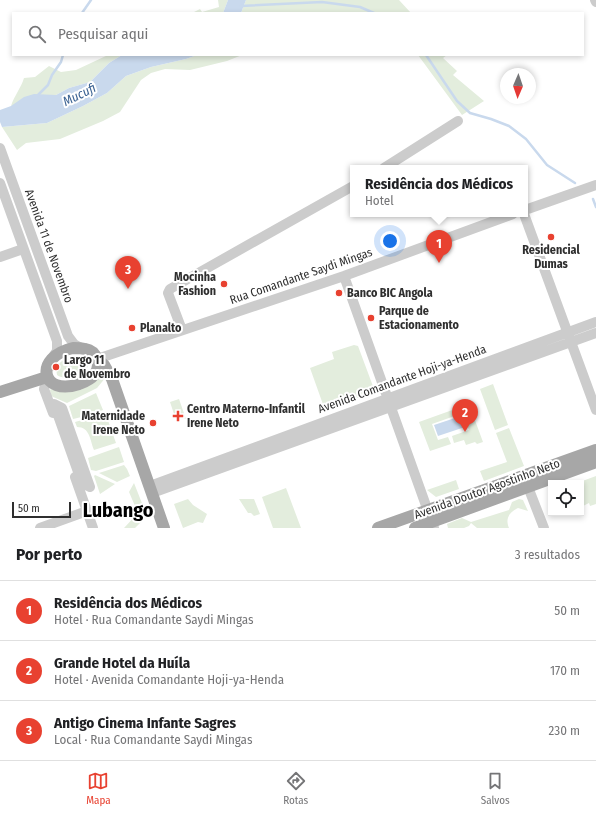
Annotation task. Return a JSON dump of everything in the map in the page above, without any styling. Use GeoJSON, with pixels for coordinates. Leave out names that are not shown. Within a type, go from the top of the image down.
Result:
{"type":"FeatureCollection","features":[{"type":"Feature","properties":{"kind":"main road"},"geometry":{"type":"LineString","coordinates":[[98,360],[96,373],[88,380],[78,385],[59,387],[50,382],[47,377],[47,367],[52,358],[66,350],[81,348],[91,351],[104,365],[112,379],[164,528]]}},
{"type":"Feature","properties":{"kind":"main road"},"geometry":{"type":"LineString","coordinates":[[0,392],[47,377]]}},
{"type":"Feature","properties":{"kind":"main road","name":"Avenida Doutor Agostinho Neto"},"geometry":{"type":"LineString","coordinates":[[378,528],[596,450]]}},
{"type":"Feature","properties":{"kind":"main road","name":"Avenida Doutor Agostinho Neto"},"geometry":{"type":"LineString","coordinates":[[415,528],[433,525],[596,462]]}},
{"type":"Feature","properties":{"kind":"street"},"geometry":{"type":"LineString","coordinates":[[389,165],[458,121]]}},
{"type":"Feature","properties":{"kind":"street","name":"Avenida 11 de Novembro"},"geometry":{"type":"LineString","coordinates":[[0,148],[68,336],[74,344],[81,348]]}},
{"type":"Feature","properties":{"kind":"street","name":"Avenida 11 de Novembro"},"geometry":{"type":"LineString","coordinates":[[0,183],[57,341],[57,351],[52,358]]}},
{"type":"Feature","properties":{"kind":"street"},"geometry":{"type":"LineString","coordinates":[[528,209],[596,186]]}},
{"type":"Feature","properties":{"kind":"street"},"geometry":{"type":"LineString","coordinates":[[182,330],[168,294],[170,289],[350,188]]}},
{"type":"Feature","properties":{"kind":"street","name":"Rua Comandante Saydi Mingas"},"geometry":{"type":"LineString","coordinates":[[98,360],[182,330],[344,276],[505,217]]}},
{"type":"Feature","properties":{"kind":"street"},"geometry":{"type":"LineString","coordinates":[[525,217],[596,410]]}},
{"type":"Feature","properties":{"kind":"street"},"geometry":{"type":"LineString","coordinates":[[0,257],[23,249]]}},
{"type":"Feature","properties":{"kind":"street"},"geometry":{"type":"LineString","coordinates":[[344,276],[433,525]]}},
{"type":"Feature","properties":{"kind":"street","name":"Avenida Comandante Hoji-ya-Henda"},"geometry":{"type":"LineString","coordinates":[[569,338],[596,322]]}},
{"type":"Feature","properties":{"kind":"street","name":"Avenida Comandante Hoji-ya-Henda"},"geometry":{"type":"LineString","coordinates":[[151,489],[569,338],[596,333]]}},
{"type":"Feature","properties":{"kind":"street"},"geometry":{"type":"LineString","coordinates":[[47,377],[44,389],[92,526]]}},
{"type":"Feature","properties":{"kind":"street"},"geometry":{"type":"LineString","coordinates":[[54,404],[62,408],[90,487],[82,484],[54,404]]}},
{"type":"Feature","properties":{"kind":"street"},"geometry":{"type":"LineString","coordinates":[[528,487],[544,528]]}},
{"type":"Feature","properties":{"kind":"street"},"geometry":{"type":"LineString","coordinates":[[40,528],[87,511]]}},
{"type":"Feature","properties":{"kind":"green space"},"geometry":{"type":"Polygon","coordinates":[[[218,0],[228,0],[223,12],[202,12],[219,7],[218,0]]]}},
{"type":"Feature","properties":{"kind":"green space"},"geometry":{"type":"Polygon","coordinates":[[[246,0],[399,0],[410,12],[241,12],[246,0]]]}},
{"type":"Feature","properties":{"kind":"green space"},"geometry":{"type":"Polygon","coordinates":[[[200,9],[202,12],[194,12],[200,9]]]}},
{"type":"Feature","properties":{"kind":"green space"},"geometry":{"type":"Polygon","coordinates":[[[106,56],[120,56],[109,63],[90,82],[69,88],[56,95],[46,95],[11,106],[24,78],[35,77],[49,66],[61,72],[76,70],[106,56]]]}},
{"type":"Feature","properties":{"kind":"green space"},"geometry":{"type":"Polygon","coordinates":[[[194,56],[240,56],[227,61],[190,70],[165,69],[151,73],[141,80],[120,112],[103,121],[60,139],[26,143],[17,150],[2,127],[47,123],[107,93],[126,76],[151,67],[194,56]]]}},
{"type":"Feature","properties":{"kind":"green space"},"geometry":{"type":"Polygon","coordinates":[[[419,56],[446,56],[443,58],[457,71],[453,75],[484,101],[462,115],[419,56]]]}},
{"type":"Feature","properties":{"kind":"green space"},"geometry":{"type":"Polygon","coordinates":[[[354,345],[358,346],[374,392],[325,410],[310,368],[334,359],[332,352],[354,345]]]}},
{"type":"Feature","properties":{"kind":"green space"},"geometry":{"type":"Polygon","coordinates":[[[79,356],[86,357],[88,362],[88,367],[85,371],[74,377],[68,378],[57,375],[56,368],[60,362],[79,356]]]}},
{"type":"Feature","properties":{"kind":"green space"},"geometry":{"type":"Polygon","coordinates":[[[102,372],[106,377],[97,388],[67,403],[51,396],[51,389],[66,392],[79,389],[102,372]]]}},
{"type":"Feature","properties":{"kind":"green space"},"geometry":{"type":"Polygon","coordinates":[[[493,384],[508,425],[495,430],[480,389],[493,384]]]}},
{"type":"Feature","properties":{"kind":"green space"},"geometry":{"type":"Polygon","coordinates":[[[96,393],[103,410],[73,419],[69,406],[96,393]]]}},
{"type":"Feature","properties":{"kind":"green space"},"geometry":{"type":"Polygon","coordinates":[[[179,399],[186,419],[175,417],[170,402],[179,399]]]}},
{"type":"Feature","properties":{"kind":"green space"},"geometry":{"type":"Polygon","coordinates":[[[469,404],[483,442],[477,444],[475,442],[466,445],[464,440],[454,443],[452,436],[469,430],[463,413],[432,424],[438,440],[448,437],[451,444],[430,451],[419,422],[469,404]]]}},
{"type":"Feature","properties":{"kind":"green space"},"geometry":{"type":"Polygon","coordinates":[[[105,412],[116,443],[94,450],[85,429],[77,427],[75,422],[105,412]]]}},
{"type":"Feature","properties":{"kind":"green space"},"geometry":{"type":"Polygon","coordinates":[[[509,428],[524,466],[484,481],[480,471],[507,462],[496,433],[509,428]]]}},
{"type":"Feature","properties":{"kind":"green space"},"geometry":{"type":"Polygon","coordinates":[[[119,447],[124,462],[96,471],[91,470],[88,458],[119,447]]]}},
{"type":"Feature","properties":{"kind":"green space"},"geometry":{"type":"Polygon","coordinates":[[[124,465],[130,476],[117,482],[99,473],[124,465]]]}},
{"type":"Feature","properties":{"kind":"green space"},"geometry":{"type":"Polygon","coordinates":[[[95,475],[115,484],[100,494],[94,476],[95,475]]]}},
{"type":"Feature","properties":{"kind":"green space"},"geometry":{"type":"Polygon","coordinates":[[[596,476],[596,504],[590,506],[589,503],[584,506],[584,480],[596,476]]]}},
{"type":"Feature","properties":{"kind":"green space"},"geometry":{"type":"Polygon","coordinates":[[[456,480],[459,489],[436,497],[427,490],[456,480]]]}},
{"type":"Feature","properties":{"kind":"green space"},"geometry":{"type":"Polygon","coordinates":[[[134,483],[147,516],[135,528],[124,528],[138,513],[129,492],[134,483]]]}},
{"type":"Feature","properties":{"kind":"green space"},"geometry":{"type":"Polygon","coordinates":[[[286,488],[301,528],[273,528],[262,497],[286,488]]]}},
{"type":"Feature","properties":{"kind":"green space"},"geometry":{"type":"Polygon","coordinates":[[[188,499],[193,505],[207,514],[203,523],[198,522],[183,528],[174,504],[188,499]]]}},
{"type":"Feature","properties":{"kind":"green space"},"geometry":{"type":"Polygon","coordinates":[[[239,499],[254,499],[260,514],[254,516],[251,513],[248,513],[239,499]]]}},
{"type":"Feature","properties":{"kind":"green space"},"geometry":{"type":"Polygon","coordinates":[[[519,499],[523,500],[528,511],[518,508],[512,512],[507,522],[509,528],[477,528],[471,523],[469,526],[464,528],[448,528],[447,524],[462,518],[471,522],[509,510],[512,502],[519,499]]]}},
{"type":"Feature","properties":{"kind":"water"},"geometry":{"type":"Polygon","coordinates":[[[228,0],[246,0],[241,12],[223,12],[228,0]]]}},
{"type":"Feature","properties":{"kind":"water","name":"Mucufi"},"geometry":{"type":"Polygon","coordinates":[[[120,56],[194,56],[151,67],[126,76],[107,93],[47,123],[2,127],[0,122],[0,110],[11,106],[24,97],[34,94],[56,95],[69,88],[90,82],[109,63],[120,56]]]}},
{"type":"Feature","properties":{"kind":"water"},"geometry":{"type":"Polygon","coordinates":[[[461,416],[465,427],[438,436],[434,425],[461,416]]]}},
{"type":"Feature","properties":{"kind":"waterway"},"geometry":{"type":"LineString","coordinates":[[83,12],[91,0]]}},
{"type":"Feature","properties":{"kind":"waterway"},"geometry":{"type":"LineString","coordinates":[[241,6],[322,2],[360,7],[372,12]]}},
{"type":"Feature","properties":{"kind":"waterway"},"geometry":{"type":"LineString","coordinates":[[37,96],[48,85],[63,56]]}},
{"type":"Feature","properties":{"kind":"waterway"},"geometry":{"type":"LineString","coordinates":[[427,56],[457,101],[470,113],[509,126],[526,139],[547,165],[575,183]]}},
{"type":"Feature","properties":{"kind":"waterway"},"geometry":{"type":"LineString","coordinates":[[593,199],[596,207]]}},
{"type":"Feature","properties":{"kind":"place","name":"Residencial Dumas"},"geometry":{"type":"Point","coordinates":[551,237]}},
{"type":"Feature","properties":{"kind":"place","name":"Residência dos Médicos"},"geometry":{"type":"Point","coordinates":[439,263]}},
{"type":"Feature","properties":{"kind":"place","name":"Mocinha Fashion"},"geometry":{"type":"Point","coordinates":[224,284]}},
{"type":"Feature","properties":{"kind":"place","name":"Antigo Cinema Infante Sagres"},"geometry":{"type":"Point","coordinates":[128,289]}},
{"type":"Feature","properties":{"kind":"place","name":"Banco BIC Angola"},"geometry":{"type":"Point","coordinates":[339,293]}},
{"type":"Feature","properties":{"kind":"place","name":"Parque de Estacionamento"},"geometry":{"type":"Point","coordinates":[371,318]}},
{"type":"Feature","properties":{"kind":"place","name":"Planalto"},"geometry":{"type":"Point","coordinates":[132,328]}},
{"type":"Feature","properties":{"kind":"place","name":"Largo 11 de Novembro"},"geometry":{"type":"Point","coordinates":[56,367]}},
{"type":"Feature","properties":{"kind":"place","name":"Centro Materno-Infantil Irene Neto"},"geometry":{"type":"Point","coordinates":[178,416]}},
{"type":"Feature","properties":{"kind":"place","name":"Maternidade Irene Neto"},"geometry":{"type":"Point","coordinates":[153,423]}},
{"type":"Feature","properties":{"kind":"place","name":"Grande Hotel da Huíla"},"geometry":{"type":"Point","coordinates":[465,432]}},
{"type":"Feature","properties":{"kind":"district","name":"Lubango"},"geometry":{"type":"Point","coordinates":[118,510]}}]}
